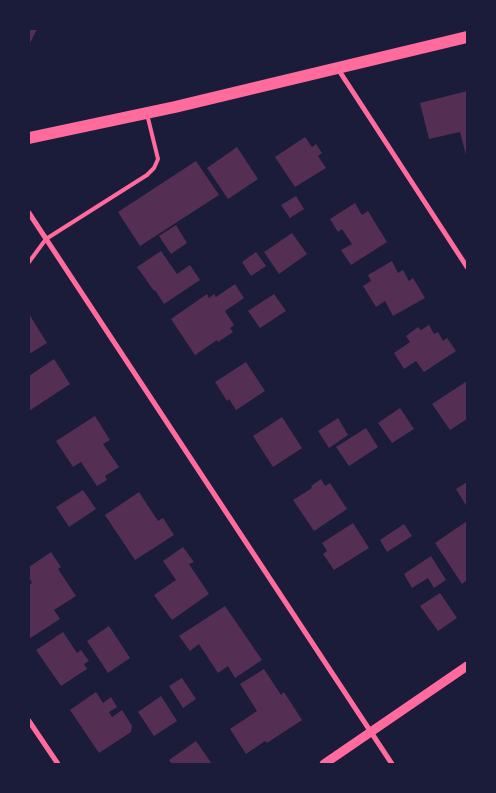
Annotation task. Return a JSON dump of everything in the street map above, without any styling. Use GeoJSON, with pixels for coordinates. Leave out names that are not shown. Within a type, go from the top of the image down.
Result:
{"type":"FeatureCollection","features":[{"type":"Feature","properties":{"kind":"main road"},"geometry":{"type":"LineString","coordinates":[[29,138],[467,37]]}},
{"type":"Feature","properties":{"kind":"street"},"geometry":{"type":"LineString","coordinates":[[338,68],[467,267]]}},
{"type":"Feature","properties":{"kind":"street"},"geometry":{"type":"LineString","coordinates":[[29,213],[392,764]]}},
{"type":"Feature","properties":{"kind":"street"},"geometry":{"type":"LineString","coordinates":[[324,764],[467,666]]}},
{"type":"Feature","properties":{"kind":"street"},"geometry":{"type":"LineString","coordinates":[[29,721],[58,764]]}},
{"type":"Feature","properties":{"kind":"lane"},"geometry":{"type":"LineString","coordinates":[[29,262],[46,239],[147,175],[154,168],[158,160],[147,112]]}},
{"type":"Feature","properties":{"kind":"building"},"geometry":{"type":"Polygon","coordinates":[[[29,29],[37,29],[29,45],[29,29]]]}},
{"type":"Feature","properties":{"kind":"building"},"geometry":{"type":"Polygon","coordinates":[[[467,91],[467,159],[460,132],[429,139],[420,103],[467,91]]]}},
{"type":"Feature","properties":{"kind":"building"},"geometry":{"type":"Polygon","coordinates":[[[305,137],[312,147],[316,144],[322,153],[318,156],[326,168],[295,187],[275,157],[305,137]]]}},
{"type":"Feature","properties":{"kind":"building"},"geometry":{"type":"Polygon","coordinates":[[[237,147],[258,179],[228,199],[207,168],[237,147]]]}},
{"type":"Feature","properties":{"kind":"building"},"geometry":{"type":"Polygon","coordinates":[[[196,161],[219,195],[140,246],[118,212],[196,161]]]}},
{"type":"Feature","properties":{"kind":"building"},"geometry":{"type":"Polygon","coordinates":[[[296,196],[304,209],[290,218],[281,205],[296,196]]]}},
{"type":"Feature","properties":{"kind":"building"},"geometry":{"type":"Polygon","coordinates":[[[355,203],[362,215],[368,211],[387,242],[351,265],[341,250],[352,244],[342,229],[338,232],[330,219],[355,203]]]}},
{"type":"Feature","properties":{"kind":"building"},"geometry":{"type":"Polygon","coordinates":[[[176,225],[187,243],[171,254],[159,236],[176,225]]]}},
{"type":"Feature","properties":{"kind":"building"},"geometry":{"type":"Polygon","coordinates":[[[292,233],[307,254],[279,274],[264,252],[292,233]]]}},
{"type":"Feature","properties":{"kind":"building"},"geometry":{"type":"Polygon","coordinates":[[[161,251],[177,274],[190,265],[200,280],[164,304],[137,267],[161,251]]]}},
{"type":"Feature","properties":{"kind":"building"},"geometry":{"type":"Polygon","coordinates":[[[256,252],[266,266],[251,276],[242,262],[256,252]]]}},
{"type":"Feature","properties":{"kind":"building"},"geometry":{"type":"Polygon","coordinates":[[[392,261],[398,273],[403,270],[409,281],[413,278],[425,298],[393,316],[385,301],[376,307],[363,286],[371,281],[368,275],[392,261]]]}},
{"type":"Feature","properties":{"kind":"building"},"geometry":{"type":"Polygon","coordinates":[[[235,284],[244,298],[225,311],[234,325],[230,328],[233,332],[195,355],[171,319],[207,294],[209,298],[214,294],[216,297],[235,284]]]}},
{"type":"Feature","properties":{"kind":"building"},"geometry":{"type":"Polygon","coordinates":[[[274,294],[286,311],[260,328],[248,311],[274,294]]]}},
{"type":"Feature","properties":{"kind":"building"},"geometry":{"type":"Polygon","coordinates":[[[29,314],[47,343],[29,354],[29,314]]]}},
{"type":"Feature","properties":{"kind":"building"},"geometry":{"type":"Polygon","coordinates":[[[429,325],[434,334],[438,332],[443,341],[447,338],[456,351],[424,372],[416,361],[404,369],[394,353],[410,342],[406,336],[418,327],[421,330],[429,325]]]}},
{"type":"Feature","properties":{"kind":"building"},"geometry":{"type":"Polygon","coordinates":[[[54,359],[70,384],[29,411],[29,376],[54,359]]]}},
{"type":"Feature","properties":{"kind":"building"},"geometry":{"type":"Polygon","coordinates":[[[246,362],[265,391],[236,410],[229,399],[227,401],[215,382],[246,362]]]}},
{"type":"Feature","properties":{"kind":"building"},"geometry":{"type":"Polygon","coordinates":[[[467,381],[467,419],[450,430],[432,404],[467,381]]]}},
{"type":"Feature","properties":{"kind":"building"},"geometry":{"type":"Polygon","coordinates":[[[400,408],[414,429],[392,443],[378,423],[400,408]]]}},
{"type":"Feature","properties":{"kind":"building"},"geometry":{"type":"Polygon","coordinates":[[[95,416],[110,440],[103,444],[119,467],[105,476],[107,480],[97,486],[81,462],[73,467],[56,441],[95,416]]]}},
{"type":"Feature","properties":{"kind":"building"},"geometry":{"type":"Polygon","coordinates":[[[282,417],[302,448],[273,467],[253,436],[282,417]]]}},
{"type":"Feature","properties":{"kind":"building"},"geometry":{"type":"Polygon","coordinates":[[[338,418],[348,435],[329,448],[318,431],[338,418]]]}},
{"type":"Feature","properties":{"kind":"building"},"geometry":{"type":"Polygon","coordinates":[[[366,428],[378,447],[349,466],[336,447],[366,428]]]}},
{"type":"Feature","properties":{"kind":"building"},"geometry":{"type":"Polygon","coordinates":[[[321,479],[325,486],[330,483],[347,509],[314,531],[293,500],[312,488],[311,486],[321,479]]]}},
{"type":"Feature","properties":{"kind":"building"},"geometry":{"type":"Polygon","coordinates":[[[467,482],[467,507],[456,489],[467,482]]]}},
{"type":"Feature","properties":{"kind":"building"},"geometry":{"type":"Polygon","coordinates":[[[83,490],[96,509],[69,527],[56,507],[83,490]]]}},
{"type":"Feature","properties":{"kind":"building"},"geometry":{"type":"Polygon","coordinates":[[[139,492],[158,521],[163,518],[174,535],[135,560],[105,515],[139,492]]]}},
{"type":"Feature","properties":{"kind":"building"},"geometry":{"type":"Polygon","coordinates":[[[467,521],[467,580],[462,584],[435,543],[467,521]]]}},
{"type":"Feature","properties":{"kind":"building"},"geometry":{"type":"Polygon","coordinates":[[[353,523],[369,548],[334,570],[323,554],[327,551],[322,543],[353,523]]]}},
{"type":"Feature","properties":{"kind":"building"},"geometry":{"type":"Polygon","coordinates":[[[404,524],[412,536],[387,552],[380,540],[404,524]]]}},
{"type":"Feature","properties":{"kind":"building"},"geometry":{"type":"Polygon","coordinates":[[[183,547],[194,562],[189,564],[209,594],[172,620],[154,595],[176,580],[163,561],[183,547]]]}},
{"type":"Feature","properties":{"kind":"building"},"geometry":{"type":"Polygon","coordinates":[[[51,552],[61,567],[58,569],[76,596],[54,610],[60,619],[29,639],[29,585],[32,583],[29,577],[29,567],[51,552]]]}},
{"type":"Feature","properties":{"kind":"building"},"geometry":{"type":"Polygon","coordinates":[[[431,556],[446,580],[434,588],[428,578],[412,588],[404,574],[431,556]]]}},
{"type":"Feature","properties":{"kind":"building"},"geometry":{"type":"Polygon","coordinates":[[[440,593],[457,618],[438,631],[420,606],[440,593]]]}},
{"type":"Feature","properties":{"kind":"building"},"geometry":{"type":"Polygon","coordinates":[[[225,606],[262,660],[235,678],[228,666],[218,673],[199,644],[190,651],[179,636],[225,606]]]}},
{"type":"Feature","properties":{"kind":"building"},"geometry":{"type":"Polygon","coordinates":[[[109,626],[130,658],[108,673],[87,641],[109,626]]]}},
{"type":"Feature","properties":{"kind":"building"},"geometry":{"type":"Polygon","coordinates":[[[63,632],[77,653],[81,650],[89,661],[84,664],[87,669],[61,686],[36,650],[63,632]]]}},
{"type":"Feature","properties":{"kind":"building"},"geometry":{"type":"Polygon","coordinates":[[[264,669],[281,695],[284,692],[302,720],[246,754],[230,729],[257,711],[240,684],[264,669]]]}},
{"type":"Feature","properties":{"kind":"building"},"geometry":{"type":"Polygon","coordinates":[[[182,678],[196,699],[183,708],[169,686],[182,678]]]}},
{"type":"Feature","properties":{"kind":"building"},"geometry":{"type":"Polygon","coordinates":[[[96,692],[103,703],[111,697],[117,707],[109,712],[112,717],[122,710],[132,726],[131,732],[99,753],[70,710],[96,692]]]}},
{"type":"Feature","properties":{"kind":"building"},"geometry":{"type":"Polygon","coordinates":[[[161,696],[177,721],[154,736],[138,712],[161,696]]]}},
{"type":"Feature","properties":{"kind":"building"},"geometry":{"type":"Polygon","coordinates":[[[196,741],[212,764],[172,764],[169,760],[196,741]]]}}]}
